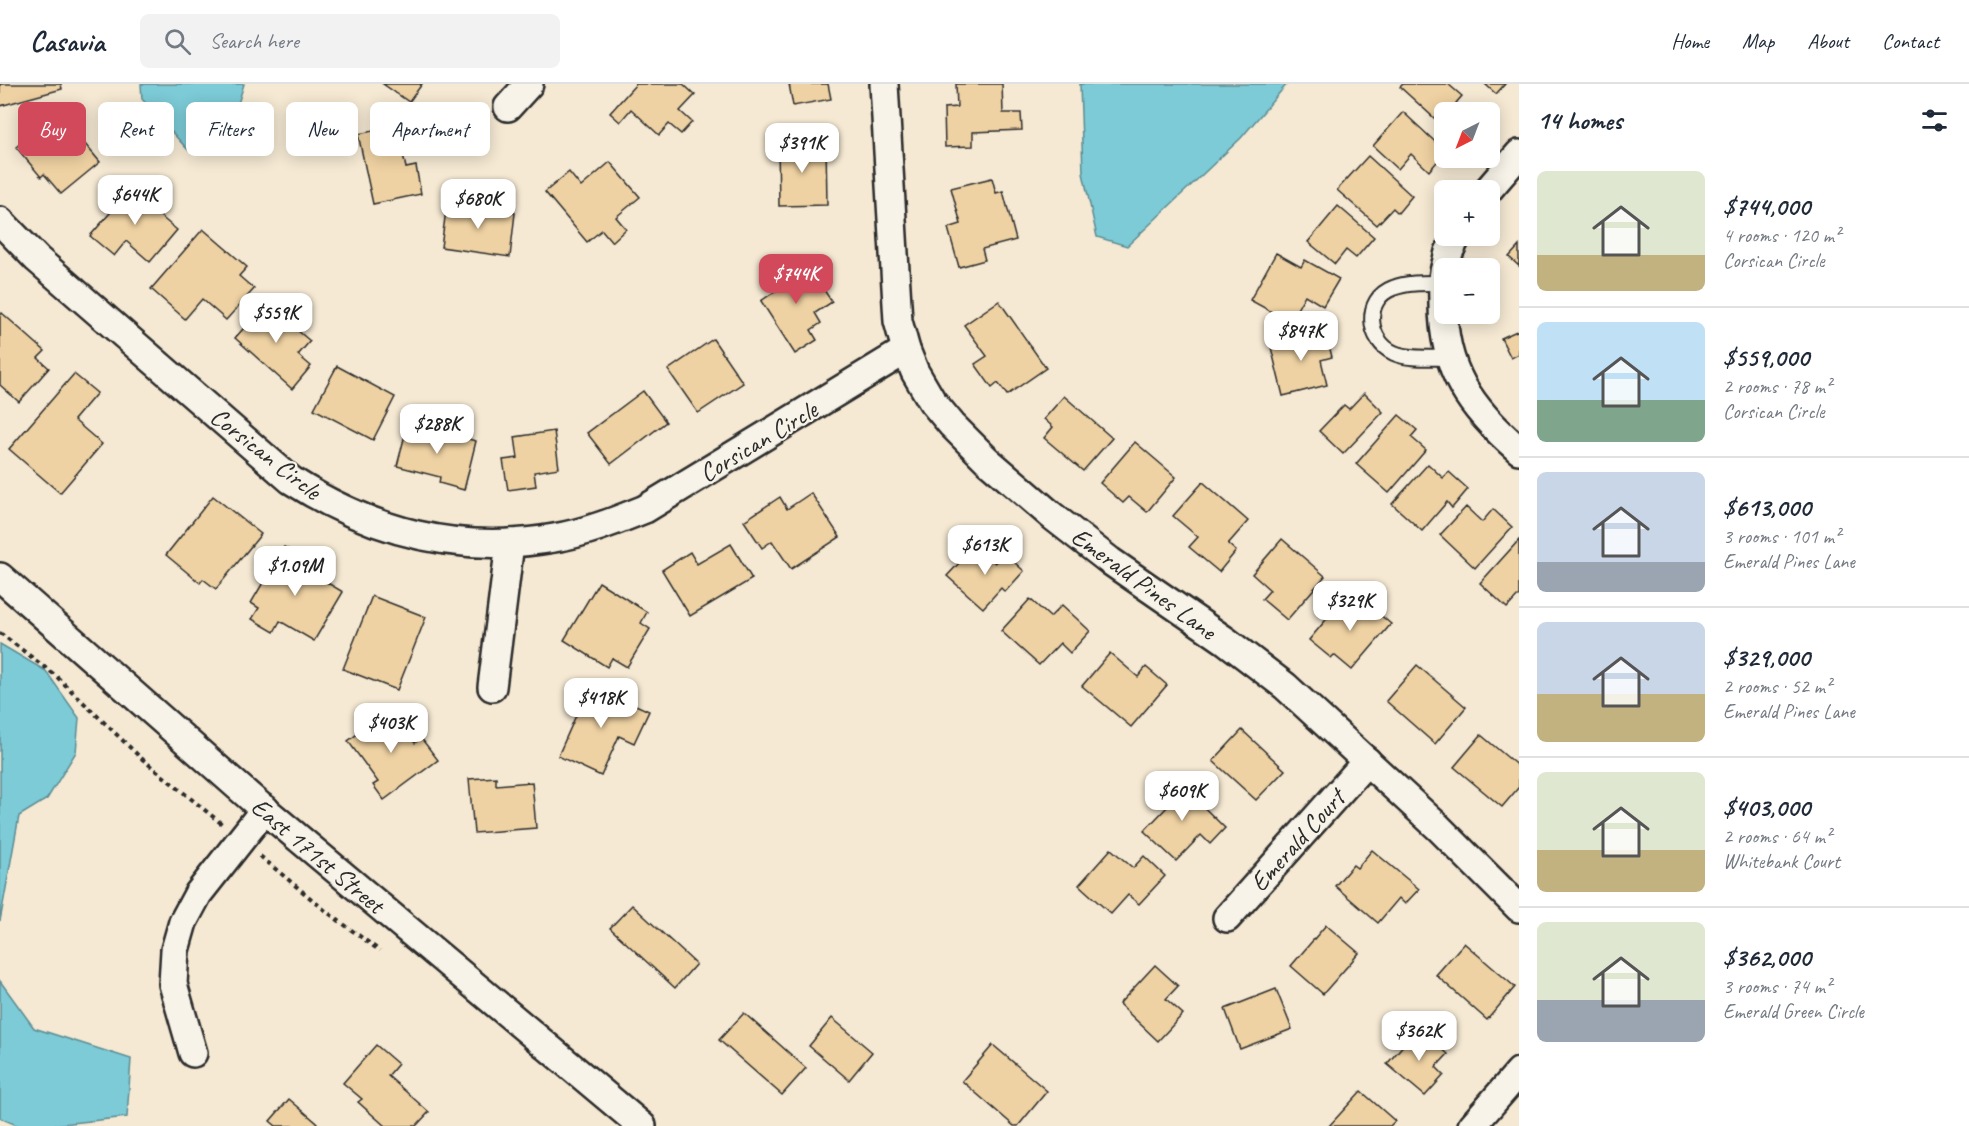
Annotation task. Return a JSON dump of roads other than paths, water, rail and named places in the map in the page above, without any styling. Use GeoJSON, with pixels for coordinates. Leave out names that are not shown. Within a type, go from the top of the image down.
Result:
{"type":"FeatureCollection","features":[{"type":"Feature","properties":{"kind":"street"},"geometry":{"type":"LineString","coordinates":[[508,107],[529,84]]}},
{"type":"Feature","properties":{"kind":"street","name":"Emerald Pines Lane"},"geometry":{"type":"LineString","coordinates":[[884,84],[898,321],[915,372],[932,401],[987,460],[1051,515],[1110,561],[1226,641],[1285,686],[1438,827],[1519,908]]}},
{"type":"Feature","properties":{"kind":"street"},"geometry":{"type":"LineString","coordinates":[[1497,180],[1519,154]]}},
{"type":"Feature","properties":{"kind":"street","name":"Corsican Circle"},"geometry":{"type":"LineString","coordinates":[[0,221],[36,259],[291,480],[357,516],[401,532],[448,541],[510,543],[554,538],[600,527],[645,509],[906,350]]}},
{"type":"Feature","properties":{"kind":"street"},"geometry":{"type":"LineString","coordinates":[[1444,324],[1449,358],[1460,383],[1478,410],[1519,450]]}},
{"type":"Feature","properties":{"kind":"street"},"geometry":{"type":"LineString","coordinates":[[492,687],[510,543]]}},
{"type":"Feature","properties":{"kind":"street","name":"East 171st Street"},"geometry":{"type":"LineString","coordinates":[[0,577],[265,809],[642,1126]]}},
{"type":"Feature","properties":{"kind":"street","name":"Emerald Court"},"geometry":{"type":"LineString","coordinates":[[1227,918],[1367,761]]}},
{"type":"Feature","properties":{"kind":"street"},"geometry":{"type":"LineString","coordinates":[[193,1053],[173,984],[175,950],[183,922],[198,894],[265,809]]}},
{"type":"Feature","properties":{"kind":"street"},"geometry":{"type":"LineString","coordinates":[[1472,1126],[1519,1072]]}},
{"type":"Feature","properties":{"kind":"lane"},"geometry":{"type":"LineString","coordinates":[[1434,277],[1392,288],[1381,294],[1373,308],[1372,325],[1377,340],[1394,353],[1449,358]]}},
{"type":"Feature","properties":{"kind":"water"},"geometry":{"type":"Polygon","coordinates":[[[141,84],[244,84],[239,102],[186,102],[186,148],[174,134],[174,102],[145,102],[142,99],[141,84]]]}},
{"type":"Feature","properties":{"kind":"water"},"geometry":{"type":"Polygon","coordinates":[[[1080,84],[1287,84],[1241,138],[1127,246],[1097,237],[1083,173],[1080,84]]]}},
{"type":"Feature","properties":{"kind":"water"},"geometry":{"type":"Polygon","coordinates":[[[0,644],[46,671],[79,718],[76,752],[47,799],[19,816],[0,921],[0,644]]]}},
{"type":"Feature","properties":{"kind":"water"},"geometry":{"type":"Polygon","coordinates":[[[0,981],[34,1028],[131,1059],[127,1117],[44,1126],[19,1126],[0,1118],[0,981]]]}}]}
